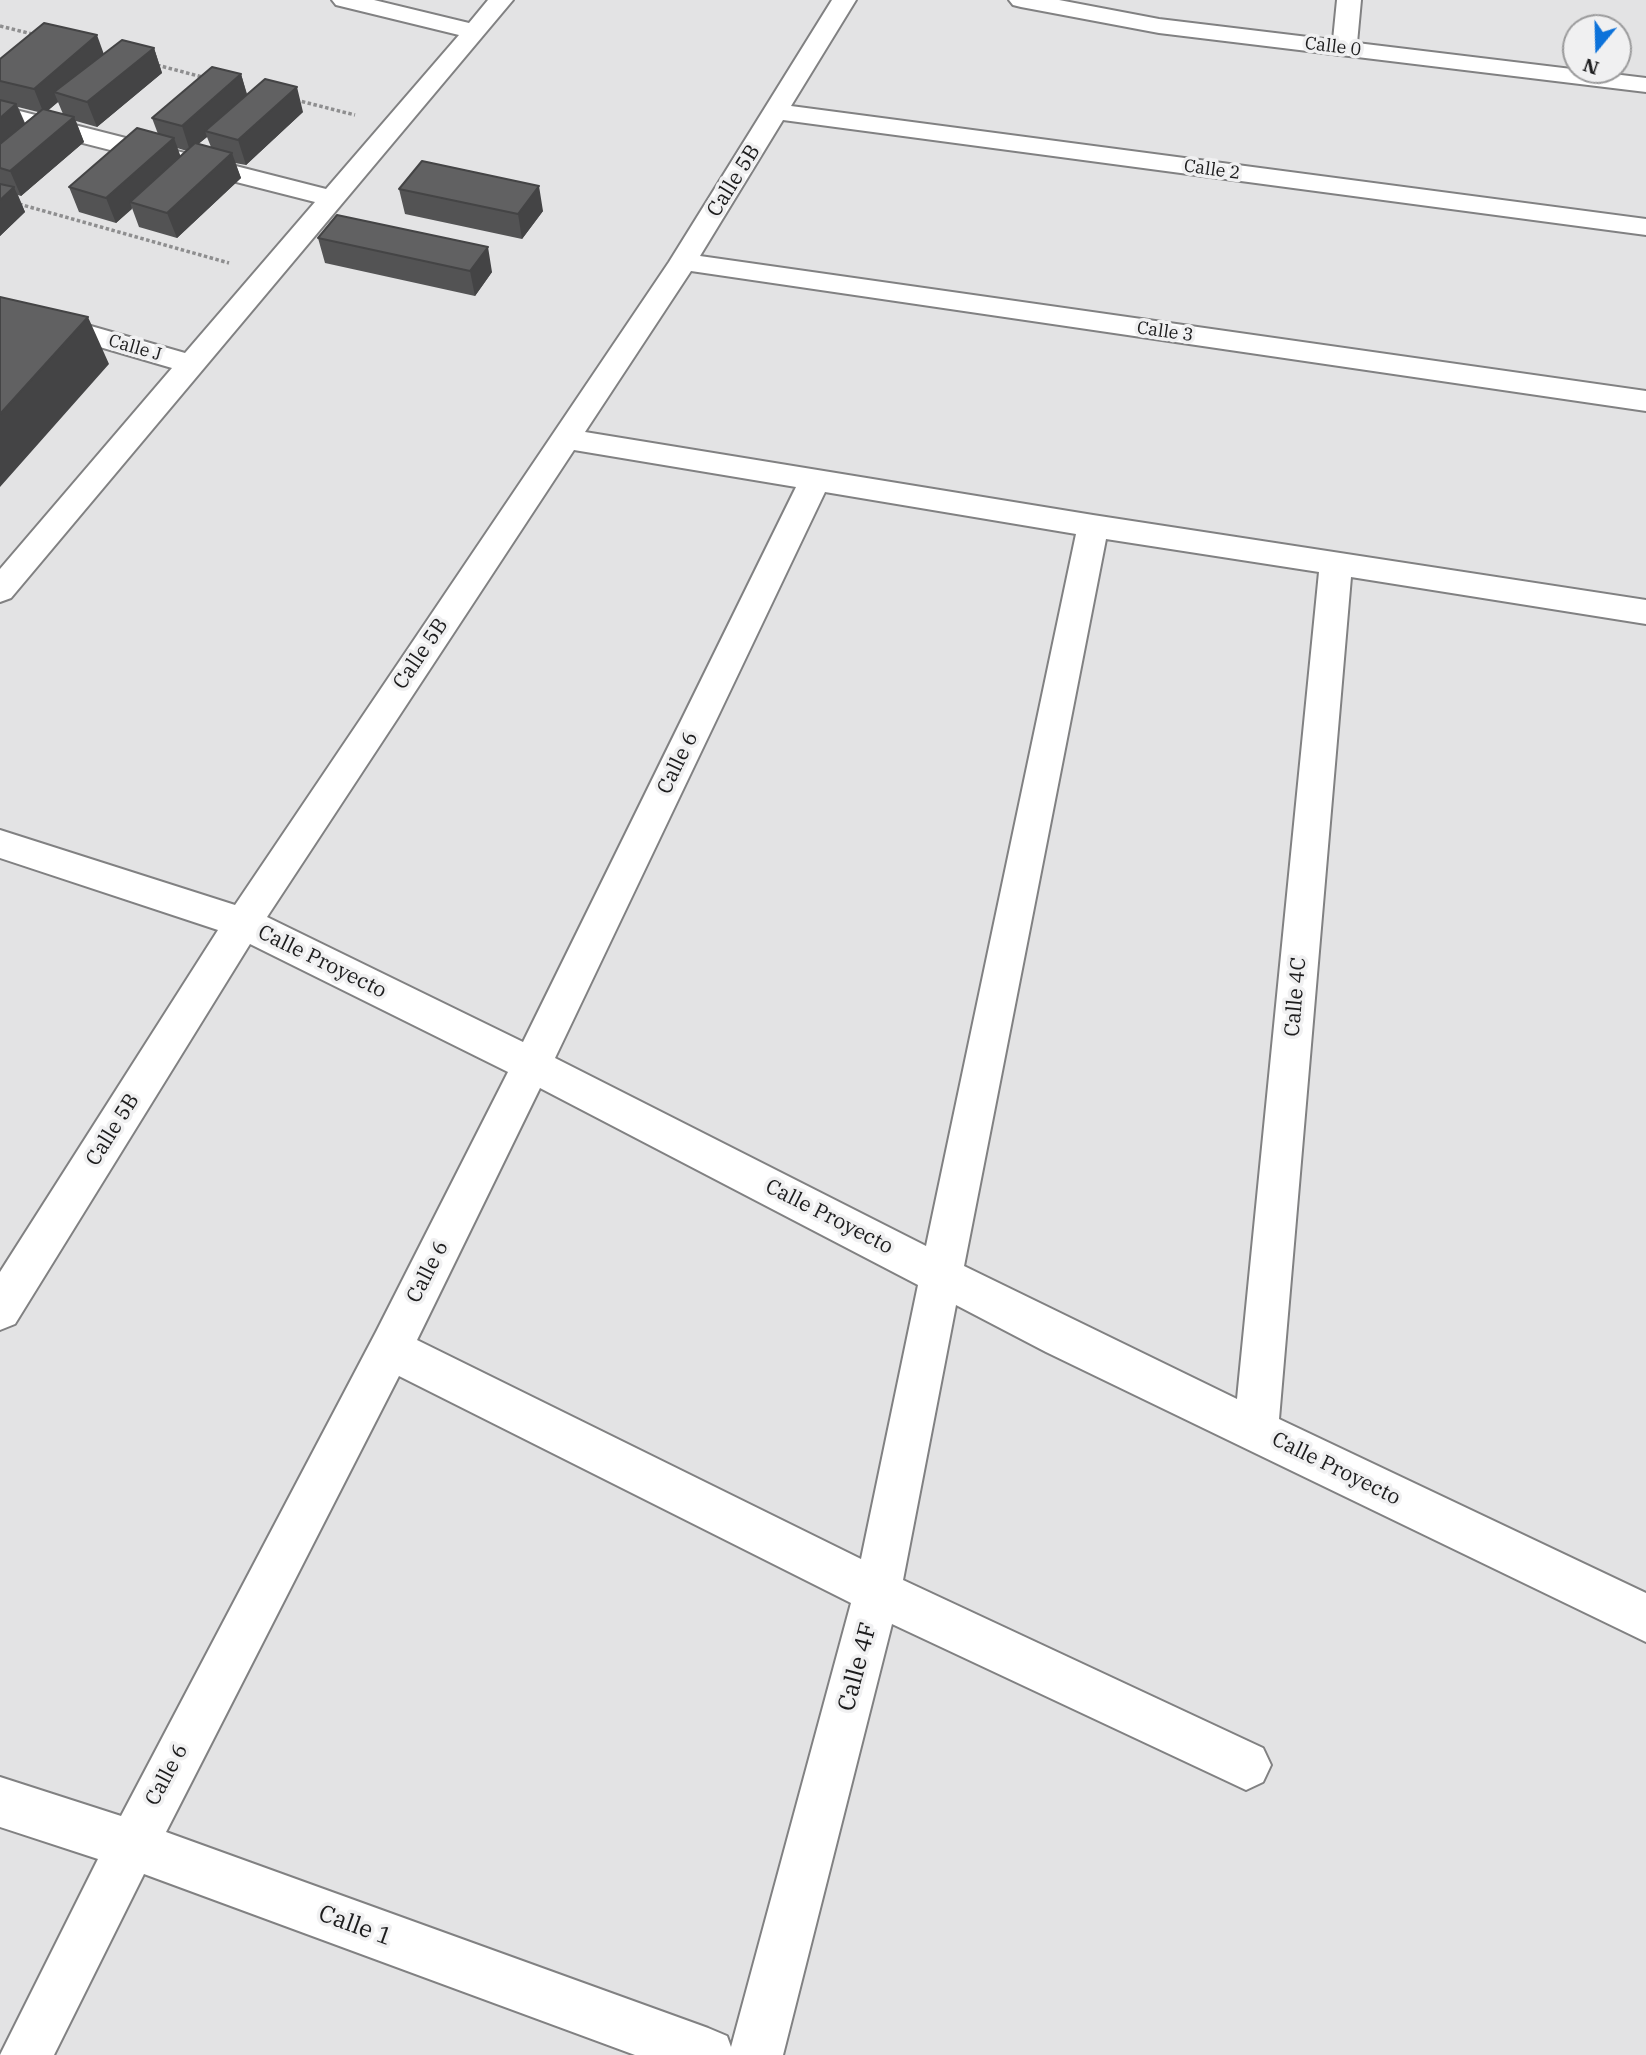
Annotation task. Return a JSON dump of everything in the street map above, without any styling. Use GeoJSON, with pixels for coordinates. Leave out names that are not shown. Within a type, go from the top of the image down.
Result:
{"type":"FeatureCollection","features":[{"type":"Feature","properties":{"kind":"street"},"geometry":{"type":"LineString","coordinates":[[344,0],[473,30]]}},
{"type":"Feature","properties":{"kind":"street"},"geometry":{"type":"LineString","coordinates":[[0,590],[500,0]]}},
{"type":"Feature","properties":{"kind":"street","name":"Calle 5B"},"geometry":{"type":"LineString","coordinates":[[0,1310],[243,923],[683,262],[844,0]]}},
{"type":"Feature","properties":{"kind":"street","name":"Calle 0"},"geometry":{"type":"LineString","coordinates":[[1021,0],[1159,26],[1646,85]]}},
{"type":"Feature","properties":{"kind":"street"},"geometry":{"type":"LineString","coordinates":[[1159,26],[1165,0]]}},
{"type":"Feature","properties":{"kind":"street"},"geometry":{"type":"LineString","coordinates":[[1344,48],[1349,0]]}},
{"type":"Feature","properties":{"kind":"street","name":"Calle 2"},"geometry":{"type":"LineString","coordinates":[[777,112],[1646,227]]}},
{"type":"Feature","properties":{"kind":"street"},"geometry":{"type":"LineString","coordinates":[[0,114],[331,198]]}},
{"type":"Feature","properties":{"kind":"street","name":"Calle 3"},"geometry":{"type":"LineString","coordinates":[[683,262],[1646,401]]}},
{"type":"Feature","properties":{"kind":"street","name":"Calle J"},"geometry":{"type":"LineString","coordinates":[[0,309],[190,364]]}},
{"type":"Feature","properties":{"kind":"street"},"geometry":{"type":"LineString","coordinates":[[564,438],[1093,526],[1646,612]]}},
{"type":"Feature","properties":{"kind":"street","name":"Calle 6"},"geometry":{"type":"LineString","coordinates":[[26,2055],[131,1844],[390,1349],[532,1065],[816,480]]}},
{"type":"Feature","properties":{"kind":"street","name":"Calle 4F"},"geometry":{"type":"LineString","coordinates":[[756,2055],[877,1592],[1093,526]]}},
{"type":"Feature","properties":{"kind":"street","name":"Calle 4C"},"geometry":{"type":"LineString","coordinates":[[1256,1430],[1336,563]]}},
{"type":"Feature","properties":{"kind":"street","name":"Calle Proyecto"},"geometry":{"type":"LineString","coordinates":[[0,844],[243,923],[532,1065],[1061,1337],[1646,1618]]}},
{"type":"Feature","properties":{"kind":"street"},"geometry":{"type":"LineString","coordinates":[[390,1349],[877,1592],[1246,1765]]}},
{"type":"Feature","properties":{"kind":"street","name":"Calle 1"},"geometry":{"type":"LineString","coordinates":[[0,1802],[131,1844],[708,2055]]}},
{"type":"Feature","properties":{"kind":"path"},"geometry":{"type":"LineString","coordinates":[[0,26],[41,36]]}},
{"type":"Feature","properties":{"kind":"path"},"geometry":{"type":"LineString","coordinates":[[149,64],[217,81]]}},
{"type":"Feature","properties":{"kind":"path"},"geometry":{"type":"LineString","coordinates":[[285,98],[393,125]]}},
{"type":"Feature","properties":{"kind":"path"},"geometry":{"type":"LineString","coordinates":[[13,203],[267,274]]}},
{"type":"Feature","properties":{"kind":"building"},"geometry":{"type":"Polygon","coordinates":[[[44,23],[97,35],[34,89],[0,81],[0,59],[44,23]]]}},
{"type":"Feature","properties":{"kind":"building"},"geometry":{"type":"Polygon","coordinates":[[[122,40],[154,48],[87,102],[54,92],[122,40]]]}},
{"type":"Feature","properties":{"kind":"building"},"geometry":{"type":"Polygon","coordinates":[[[212,67],[241,74],[182,126],[152,118],[212,67]]]}},
{"type":"Feature","properties":{"kind":"building"},"geometry":{"type":"Polygon","coordinates":[[[265,79],[297,87],[238,140],[205,131],[265,79]]]}},
{"type":"Feature","properties":{"kind":"building"},"geometry":{"type":"Polygon","coordinates":[[[0,100],[16,104],[0,118],[0,100]]]}},
{"type":"Feature","properties":{"kind":"building"},"geometry":{"type":"Polygon","coordinates":[[[43,109],[74,117],[10,171],[0,168],[0,144],[43,109]]]}},
{"type":"Feature","properties":{"kind":"building"},"geometry":{"type":"Polygon","coordinates":[[[137,128],[174,138],[106,198],[69,187],[137,128]]]}},
{"type":"Feature","properties":{"kind":"building"},"geometry":{"type":"Polygon","coordinates":[[[195,143],[232,153],[167,213],[130,202],[195,143]]]}},
{"type":"Feature","properties":{"kind":"building"},"geometry":{"type":"Polygon","coordinates":[[[422,161],[539,186],[518,214],[399,189],[422,161]]]}},
{"type":"Feature","properties":{"kind":"building"},"geometry":{"type":"Polygon","coordinates":[[[0,184],[14,187],[0,200],[0,184]]]}},
{"type":"Feature","properties":{"kind":"building"},"geometry":{"type":"Polygon","coordinates":[[[337,215],[488,247],[470,271],[318,238],[337,215]]]}},
{"type":"Feature","properties":{"kind":"building"},"geometry":{"type":"Polygon","coordinates":[[[0,297],[88,317],[0,414],[0,297]]]}}]}
